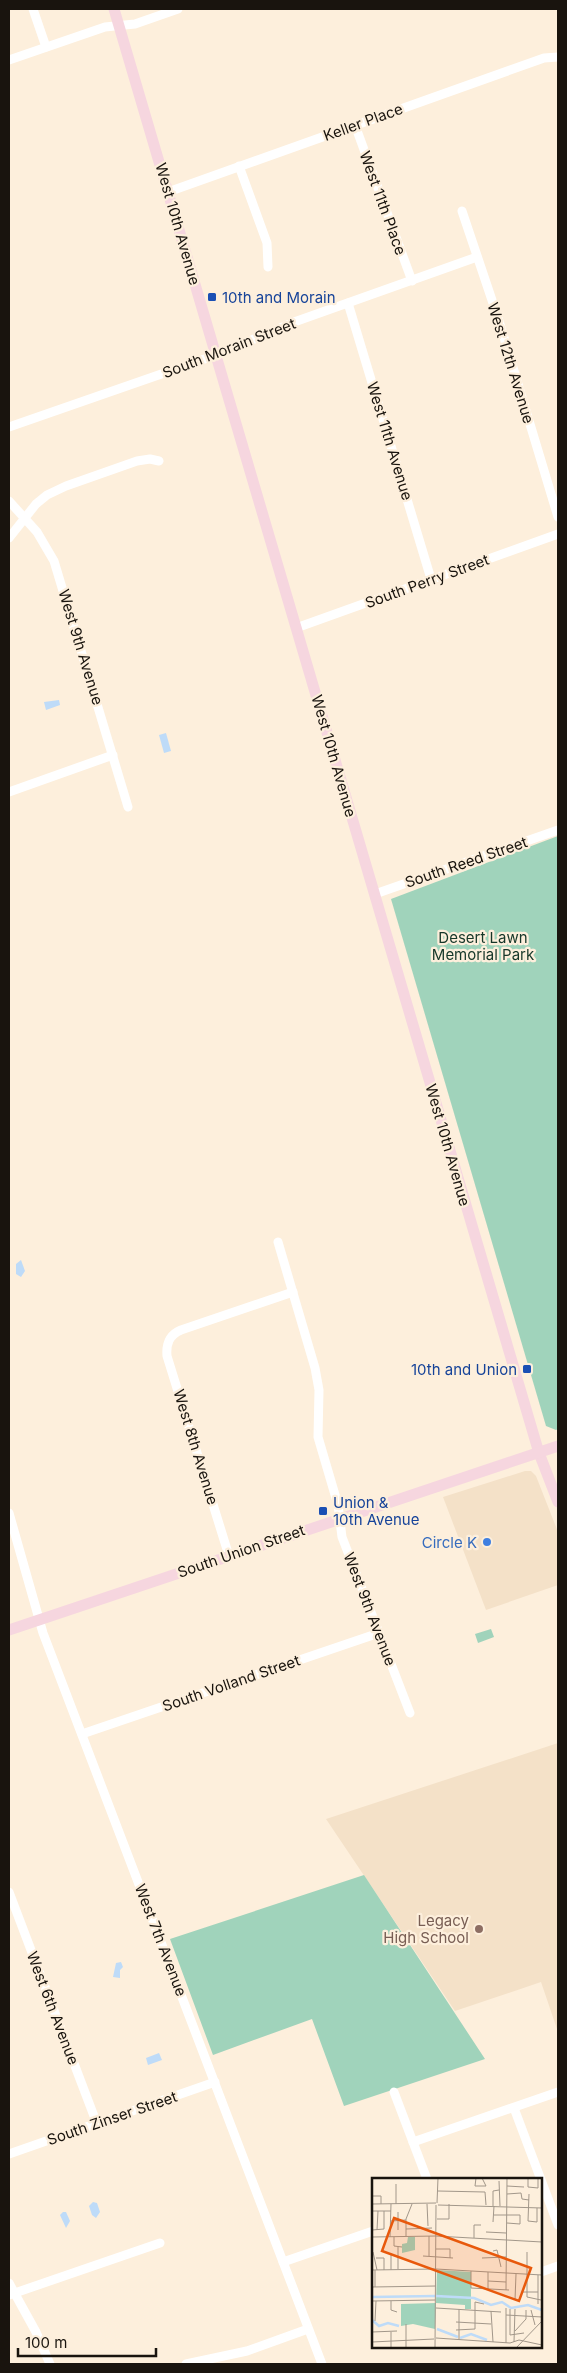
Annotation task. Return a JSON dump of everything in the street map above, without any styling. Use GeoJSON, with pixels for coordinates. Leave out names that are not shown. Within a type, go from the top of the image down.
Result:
{"type":"FeatureCollection","features":[{"type":"Feature","properties":{"kind":"main road","name":"West 10th Avenue"},"geometry":{"type":"LineString","coordinates":[[114,9],[539,1453],[558,1502]]}},
{"type":"Feature","properties":{"kind":"main road","name":"South Union Street"},"geometry":{"type":"LineString","coordinates":[[9,1630],[558,1446]]}},
{"type":"Feature","properties":{"kind":"street"},"geometry":{"type":"LineString","coordinates":[[33,9],[46,47]]}},
{"type":"Feature","properties":{"kind":"street"},"geometry":{"type":"LineString","coordinates":[[9,60],[105,26],[135,24],[178,9]]}},
{"type":"Feature","properties":{"kind":"street","name":"Keller Place"},"geometry":{"type":"LineString","coordinates":[[168,192],[544,58],[558,56]]}},
{"type":"Feature","properties":{"kind":"street","name":"West 11th Place"},"geometry":{"type":"LineString","coordinates":[[355,125],[412,281]]}},
{"type":"Feature","properties":{"kind":"street"},"geometry":{"type":"LineString","coordinates":[[240,166],[267,243],[268,267]]}},
{"type":"Feature","properties":{"kind":"street","name":"West 12th Avenue"},"geometry":{"type":"LineString","coordinates":[[462,211],[558,516]]}},
{"type":"Feature","properties":{"kind":"street","name":"South Morain Street"},"geometry":{"type":"LineString","coordinates":[[9,427],[216,355],[247,341],[348,303],[478,257]]}},
{"type":"Feature","properties":{"kind":"street","name":"West 11th Avenue"},"geometry":{"type":"LineString","coordinates":[[348,303],[431,579]]}},
{"type":"Feature","properties":{"kind":"street"},"geometry":{"type":"LineString","coordinates":[[9,538],[36,504],[66,486],[137,461],[150,459],[160,461]]}},
{"type":"Feature","properties":{"kind":"street","name":"West 9th Avenue"},"geometry":{"type":"LineString","coordinates":[[9,501],[47,546],[54,561],[128,807]]}},
{"type":"Feature","properties":{"kind":"street","name":"South Perry Street"},"geometry":{"type":"LineString","coordinates":[[296,628],[558,534]]}},
{"type":"Feature","properties":{"kind":"street"},"geometry":{"type":"LineString","coordinates":[[9,792],[113,755]]}},
{"type":"Feature","properties":{"kind":"street","name":"South Reed Street"},"geometry":{"type":"LineString","coordinates":[[375,894],[558,830]]}},
{"type":"Feature","properties":{"kind":"street","name":"West 9th Avenue"},"geometry":{"type":"LineString","coordinates":[[278,1242],[316,1368],[319,1390],[318,1437],[338,1505],[342,1536],[410,1713]]}},
{"type":"Feature","properties":{"kind":"street","name":"West 8th Avenue"},"geometry":{"type":"LineString","coordinates":[[229,1556],[167,1356],[170,1339],[181,1330],[293,1292]]}},
{"type":"Feature","properties":{"kind":"street","name":"West 7th Avenue"},"geometry":{"type":"LineString","coordinates":[[9,1513],[40,1619],[82,1734],[322,2364]]}},
{"type":"Feature","properties":{"kind":"street","name":"South Volland Street"},"geometry":{"type":"LineString","coordinates":[[82,1734],[379,1633]]}},
{"type":"Feature","properties":{"kind":"street","name":"West 6th Avenue"},"geometry":{"type":"LineString","coordinates":[[9,1892],[97,2124]]}},
{"type":"Feature","properties":{"kind":"street","name":"South Zinser Street"},"geometry":{"type":"LineString","coordinates":[[9,2154],[215,2082]]}},
{"type":"Feature","properties":{"kind":"street"},"geometry":{"type":"LineString","coordinates":[[394,2092],[427,2178]]}},
{"type":"Feature","properties":{"kind":"street"},"geometry":{"type":"LineString","coordinates":[[413,2142],[558,2092]]}},
{"type":"Feature","properties":{"kind":"street"},"geometry":{"type":"LineString","coordinates":[[514,2108],[541,2178]]}},
{"type":"Feature","properties":{"kind":"street"},"geometry":{"type":"LineString","coordinates":[[542,2180],[557,2219]]}},
{"type":"Feature","properties":{"kind":"street"},"geometry":{"type":"LineString","coordinates":[[283,2262],[372,2231]]}},
{"type":"Feature","properties":{"kind":"street"},"geometry":{"type":"LineString","coordinates":[[11,2294],[160,2243]]}},
{"type":"Feature","properties":{"kind":"street"},"geometry":{"type":"LineString","coordinates":[[542,2272],[558,2266]]}},
{"type":"Feature","properties":{"kind":"street"},"geometry":{"type":"LineString","coordinates":[[9,2283],[11,2294],[36,2332],[50,2364]]}},
{"type":"Feature","properties":{"kind":"street"},"geometry":{"type":"LineString","coordinates":[[186,2364],[247,2351],[308,2329]]}},
{"type":"Feature","properties":{"kind":"shaded area"},"geometry":{"type":"Polygon","coordinates":[[[525,1471],[531,1471],[536,1476],[558,1532],[558,1585],[486,1610],[443,1497],[525,1471]]]}},
{"type":"Feature","properties":{"kind":"shaded area","name":"Legacy High School"},"geometry":{"type":"Polygon","coordinates":[[[558,1743],[558,2032],[541,1982],[455,2011],[326,1819],[558,1743]]]}},
{"type":"Feature","properties":{"kind":"green space","name":"Desert Lawn Memorial Park"},"geometry":{"type":"Polygon","coordinates":[[[558,836],[558,1429],[556,1430],[546,1426],[391,899],[558,836]]]}},
{"type":"Feature","properties":{"kind":"green space"},"geometry":{"type":"Polygon","coordinates":[[[491,1629],[494,1637],[478,1643],[475,1634],[491,1629]]]}},
{"type":"Feature","properties":{"kind":"green space"},"geometry":{"type":"Polygon","coordinates":[[[364,1875],[485,2059],[344,2106],[312,2019],[213,2055],[170,1939],[364,1875]]]}},
{"type":"Feature","properties":{"kind":"water"},"geometry":{"type":"Polygon","coordinates":[[[59,700],[60,705],[46,710],[44,702],[59,700]]]}},
{"type":"Feature","properties":{"kind":"water"},"geometry":{"type":"Polygon","coordinates":[[[166,733],[171,751],[164,753],[159,735],[166,733]]]}},
{"type":"Feature","properties":{"kind":"water"},"geometry":{"type":"Polygon","coordinates":[[[21,1260],[25,1271],[21,1277],[16,1274],[16,1264],[21,1260]]]}},
{"type":"Feature","properties":{"kind":"water"},"geometry":{"type":"Polygon","coordinates":[[[121,1962],[123,1967],[120,1970],[120,1978],[113,1977],[116,1963],[121,1962]]]}},
{"type":"Feature","properties":{"kind":"water"},"geometry":{"type":"Polygon","coordinates":[[[159,2053],[162,2060],[148,2065],[146,2058],[159,2053]]]}},
{"type":"Feature","properties":{"kind":"water"},"geometry":{"type":"Polygon","coordinates":[[[93,2202],[97,2203],[100,2212],[96,2218],[92,2215],[89,2206],[93,2202]]]}},
{"type":"Feature","properties":{"kind":"water"},"geometry":{"type":"Polygon","coordinates":[[[66,2212],[70,2221],[66,2228],[60,2215],[66,2212]]]}},
{"type":"Feature","properties":{"kind":"place","name":"10th and Morain"},"geometry":{"type":"Point","coordinates":[212,297]}},
{"type":"Feature","properties":{"kind":"place","name":"10th and Union"},"geometry":{"type":"Point","coordinates":[527,1369]}},
{"type":"Feature","properties":{"kind":"place","name":"Union & 10th Avenue"},"geometry":{"type":"Point","coordinates":[323,1511]}},
{"type":"Feature","properties":{"kind":"place","name":"Circle K"},"geometry":{"type":"Point","coordinates":[487,1542]}},
{"type":"Feature","properties":{"kind":"place","name":"Legacy High School"},"geometry":{"type":"Point","coordinates":[479,1929]}}]}
